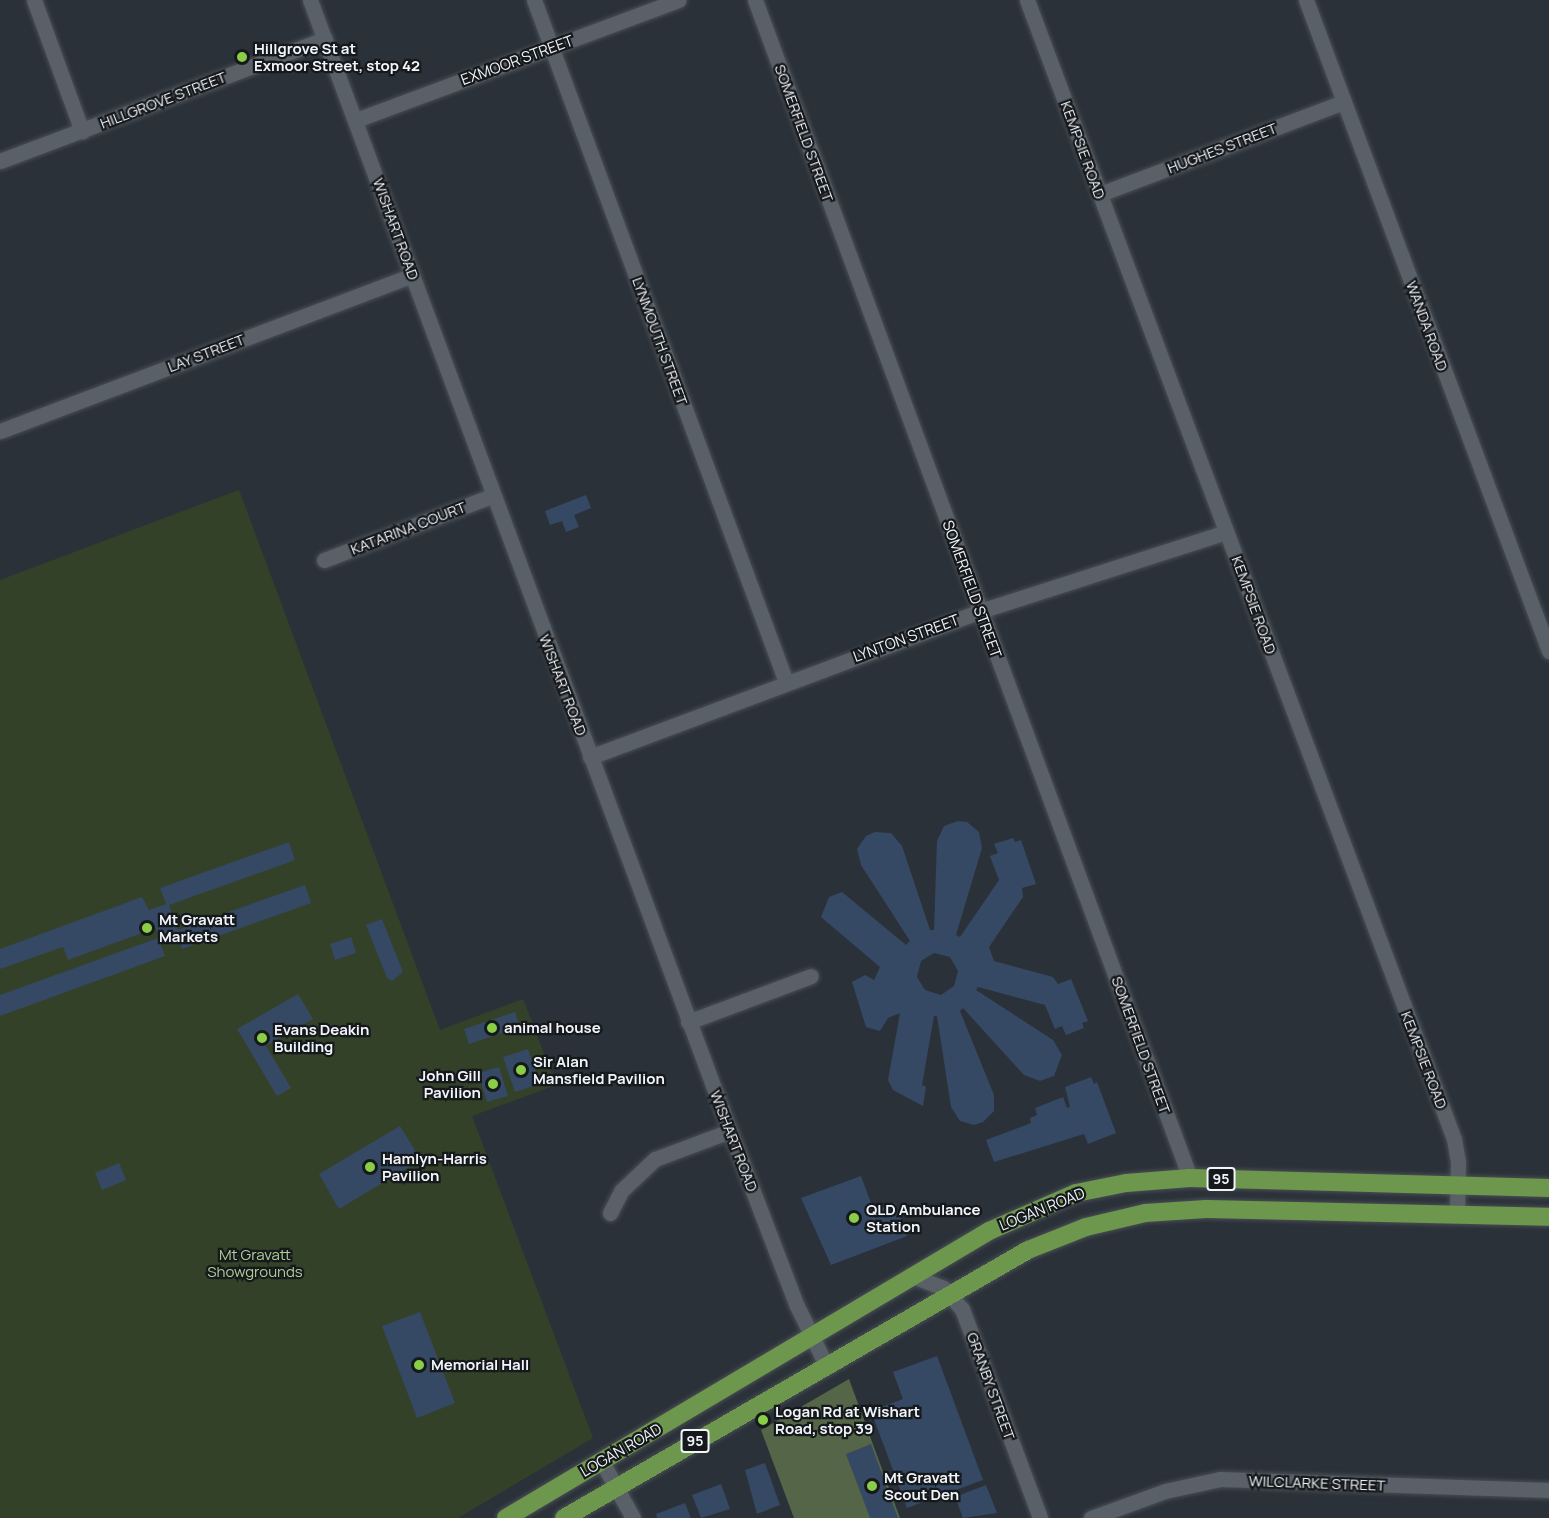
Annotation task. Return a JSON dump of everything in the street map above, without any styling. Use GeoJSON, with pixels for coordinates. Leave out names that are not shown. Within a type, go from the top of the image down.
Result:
{"type":"FeatureCollection","features":[{"type":"Feature","properties":{"kind":"main road","name":"LOGAN ROAD"},"geometry":{"type":"LineString","coordinates":[[506,1518],[989,1231],[1076,1193],[1126,1183],[1190,1178],[1549,1188]]}},
{"type":"Feature","properties":{"kind":"main road","name":"LOGAN ROAD"},"geometry":{"type":"LineString","coordinates":[[564,1518],[1028,1250],[1061,1235],[1145,1213],[1206,1209],[1549,1217]]}},
{"type":"Feature","properties":{"kind":"street"},"geometry":{"type":"LineString","coordinates":[[34,0],[82,131]]}},
{"type":"Feature","properties":{"kind":"street","name":"WISHART ROAD"},"geometry":{"type":"LineString","coordinates":[[310,0],[688,1022],[812,1338],[827,1367]]}},
{"type":"Feature","properties":{"kind":"street","name":"LYNMOUTH STREET"},"geometry":{"type":"LineString","coordinates":[[534,0],[786,682]]}},
{"type":"Feature","properties":{"kind":"street","name":"EXMOOR STREET"},"geometry":{"type":"LineString","coordinates":[[356,120],[678,0]]}},
{"type":"Feature","properties":{"kind":"street","name":"SOMERFIELD STREET"},"geometry":{"type":"LineString","coordinates":[[755,0],[1190,1178]]}},
{"type":"Feature","properties":{"kind":"street","name":"KEMPSIE ROAD"},"geometry":{"type":"LineString","coordinates":[[1027,0],[1454,1139],[1458,1156],[1457,1214]]}},
{"type":"Feature","properties":{"kind":"street","name":"WANDA ROAD"},"geometry":{"type":"LineString","coordinates":[[1306,0],[1549,651]]}},
{"type":"Feature","properties":{"kind":"street","name":"HILLGROVE STREET"},"geometry":{"type":"LineString","coordinates":[[0,161],[325,39]]}},
{"type":"Feature","properties":{"kind":"street","name":"HUGHES STREET"},"geometry":{"type":"LineString","coordinates":[[1100,194],[1344,102]]}},
{"type":"Feature","properties":{"kind":"street","name":"LAY STREET"},"geometry":{"type":"LineString","coordinates":[[0,431],[412,275]]}},
{"type":"Feature","properties":{"kind":"street","name":"KATARINA COURT"},"geometry":{"type":"LineString","coordinates":[[324,560],[492,496]]}},
{"type":"Feature","properties":{"kind":"street","name":"LYNTON STREET"},"geometry":{"type":"LineString","coordinates":[[590,757],[980,611],[1226,532]]}},
{"type":"Feature","properties":{"kind":"street"},"geometry":{"type":"LineString","coordinates":[[688,1022],[812,976]]}},
{"type":"Feature","properties":{"kind":"street"},"geometry":{"type":"LineString","coordinates":[[610,1213],[621,1191],[655,1159],[730,1131]]}},
{"type":"Feature","properties":{"kind":"street"},"geometry":{"type":"LineString","coordinates":[[915,1277],[934,1283],[952,1295]]}},
{"type":"Feature","properties":{"kind":"street","name":"GRANBY STREET"},"geometry":{"type":"LineString","coordinates":[[952,1295],[965,1315],[1040,1518]]}},
{"type":"Feature","properties":{"kind":"street"},"geometry":{"type":"LineString","coordinates":[[602,1462],[633,1518]]}},
{"type":"Feature","properties":{"kind":"street","name":"WILCLARKE STREET"},"geometry":{"type":"LineString","coordinates":[[1091,1518],[1165,1491],[1220,1479],[1549,1490]]}},
{"type":"Feature","properties":{"kind":"green space","name":"Mt Gravatt Showgrounds"},"geometry":{"type":"Polygon","coordinates":[[[239,490],[440,1030],[523,999],[556,1085],[472,1116],[593,1438],[458,1518],[0,1518],[0,580],[239,490]]]}},
{"type":"Feature","properties":{"kind":"green space"},"geometry":{"type":"Polygon","coordinates":[[[849,1379],[900,1518],[794,1518],[761,1430],[849,1379]]]}},
{"type":"Feature","properties":{"kind":"building"},"geometry":{"type":"Polygon","coordinates":[[[586,495],[591,508],[574,515],[579,527],[566,532],[562,521],[550,525],[545,511],[586,495]]]}},
{"type":"Feature","properties":{"kind":"building"},"geometry":{"type":"Polygon","coordinates":[[[958,821],[967,822],[979,832],[982,848],[956,935],[960,937],[999,880],[990,856],[998,853],[994,844],[1013,838],[1015,842],[1021,840],[1036,884],[1022,888],[1023,897],[989,947],[994,961],[1053,977],[1058,984],[1071,979],[1088,1021],[1082,1023],[1084,1028],[1066,1035],[1062,1026],[1055,1029],[1045,1005],[978,987],[976,990],[1053,1040],[1062,1055],[1054,1076],[1040,1081],[1024,1075],[963,1008],[960,1011],[994,1095],[994,1111],[983,1122],[974,1125],[960,1121],[951,1107],[937,1016],[934,1016],[922,1085],[926,1087],[923,1106],[893,1090],[888,1080],[900,1013],[888,1018],[880,1031],[866,1027],[852,982],[865,975],[874,980],[880,967],[821,917],[829,897],[842,892],[906,945],[910,941],[861,865],[857,849],[866,836],[875,832],[891,833],[902,846],[930,930],[934,930],[937,841],[944,826],[958,821]],[[934,953],[921,961],[917,977],[925,990],[941,995],[954,986],[958,971],[950,957],[934,953]]]}},
{"type":"Feature","properties":{"kind":"building"},"geometry":{"type":"Polygon","coordinates":[[[289,842],[295,860],[169,905],[178,930],[305,885],[311,903],[182,949],[177,933],[160,939],[156,928],[68,960],[63,947],[0,969],[0,949],[142,897],[151,914],[149,910],[166,904],[160,888],[289,842]]]}},
{"type":"Feature","properties":{"kind":"building"},"geometry":{"type":"Polygon","coordinates":[[[382,919],[403,972],[392,981],[387,978],[366,925],[382,919]]]}},
{"type":"Feature","properties":{"kind":"building"},"geometry":{"type":"Polygon","coordinates":[[[351,937],[356,953],[335,960],[330,944],[351,937]]]}},
{"type":"Feature","properties":{"kind":"building"},"geometry":{"type":"Polygon","coordinates":[[[158,938],[165,956],[0,1016],[0,995],[158,938]]]}},
{"type":"Feature","properties":{"kind":"building","name":"Evans Deakin Building"},"geometry":{"type":"Polygon","coordinates":[[[298,994],[313,1019],[266,1046],[291,1088],[277,1096],[237,1029],[298,994]]]}},
{"type":"Feature","properties":{"kind":"building","name":"animal house"},"geometry":{"type":"Polygon","coordinates":[[[515,1012],[520,1027],[469,1044],[464,1029],[515,1012]]]}},
{"type":"Feature","properties":{"kind":"building","name":"Sir Alan Mansfield Pavilion"},"geometry":{"type":"Polygon","coordinates":[[[528,1049],[540,1084],[515,1092],[503,1057],[528,1049]]]}},
{"type":"Feature","properties":{"kind":"building","name":"John Gill Pavilion"},"geometry":{"type":"Polygon","coordinates":[[[499,1067],[508,1096],[487,1102],[478,1073],[499,1067]]]}},
{"type":"Feature","properties":{"kind":"building"},"geometry":{"type":"Polygon","coordinates":[[[1091,1077],[1094,1084],[1097,1082],[1116,1133],[1088,1144],[1084,1134],[994,1162],[986,1140],[1031,1123],[1030,1118],[1037,1115],[1035,1108],[1063,1097],[1067,1108],[1070,1107],[1065,1087],[1091,1077]]]}},
{"type":"Feature","properties":{"kind":"building","name":"Hamlyn-Harris Pavilion"},"geometry":{"type":"Polygon","coordinates":[[[400,1126],[421,1160],[339,1209],[319,1174],[400,1126]]]}},
{"type":"Feature","properties":{"kind":"building"},"geometry":{"type":"Polygon","coordinates":[[[119,1163],[126,1180],[102,1190],[95,1173],[119,1163]]]}},
{"type":"Feature","properties":{"kind":"building","name":"QLD Ambulance Station"},"geometry":{"type":"Polygon","coordinates":[[[861,1176],[874,1211],[895,1203],[907,1236],[831,1265],[801,1198],[861,1176]]]}},
{"type":"Feature","properties":{"kind":"building","name":"Memorial Hall"},"geometry":{"type":"Polygon","coordinates":[[[420,1312],[455,1403],[417,1418],[382,1326],[420,1312]]]}},
{"type":"Feature","properties":{"kind":"building"},"geometry":{"type":"Polygon","coordinates":[[[937,1356],[983,1480],[907,1508],[871,1411],[903,1399],[893,1372],[937,1356]]]}},
{"type":"Feature","properties":{"kind":"building","name":"Mt Gravatt Scout Den"},"geometry":{"type":"Polygon","coordinates":[[[871,1444],[898,1518],[870,1518],[846,1454],[871,1444]]]}},
{"type":"Feature","properties":{"kind":"building"},"geometry":{"type":"Polygon","coordinates":[[[765,1463],[780,1505],[757,1514],[745,1470],[765,1463]]]}},
{"type":"Feature","properties":{"kind":"building"},"geometry":{"type":"Polygon","coordinates":[[[721,1484],[730,1509],[701,1518],[692,1495],[721,1484]]]}},
{"type":"Feature","properties":{"kind":"building"},"geometry":{"type":"Polygon","coordinates":[[[986,1485],[997,1513],[963,1518],[955,1497],[986,1485]]]}},
{"type":"Feature","properties":{"kind":"building"},"geometry":{"type":"Polygon","coordinates":[[[685,1503],[691,1518],[657,1518],[656,1514],[685,1503]]]}},
{"type":"Feature","properties":{"kind":"place","name":"Hillgrove St at Exmoor Street, stop 42"},"geometry":{"type":"Point","coordinates":[242,57]}},
{"type":"Feature","properties":{"kind":"place","name":"Mt Gravatt Markets"},"geometry":{"type":"Point","coordinates":[147,928]}},
{"type":"Feature","properties":{"kind":"place","name":"animal house"},"geometry":{"type":"Point","coordinates":[492,1028]}},
{"type":"Feature","properties":{"kind":"place","name":"Evans Deakin Building"},"geometry":{"type":"Point","coordinates":[262,1038]}},
{"type":"Feature","properties":{"kind":"place","name":"Sir Alan Mansfield Pavilion"},"geometry":{"type":"Point","coordinates":[521,1070]}},
{"type":"Feature","properties":{"kind":"place","name":"John Gill Pavilion"},"geometry":{"type":"Point","coordinates":[493,1084]}},
{"type":"Feature","properties":{"kind":"place","name":"Hamlyn-Harris Pavilion"},"geometry":{"type":"Point","coordinates":[370,1167]}},
{"type":"Feature","properties":{"kind":"place","name":"QLD Ambulance Station"},"geometry":{"type":"Point","coordinates":[854,1218]}},
{"type":"Feature","properties":{"kind":"place","name":"Memorial Hall"},"geometry":{"type":"Point","coordinates":[419,1365]}},
{"type":"Feature","properties":{"kind":"place","name":"Logan Rd at Wishart Road, stop 39"},"geometry":{"type":"Point","coordinates":[763,1420]}},
{"type":"Feature","properties":{"kind":"place","name":"Mt Gravatt Scout Den"},"geometry":{"type":"Point","coordinates":[872,1486]}}]}
